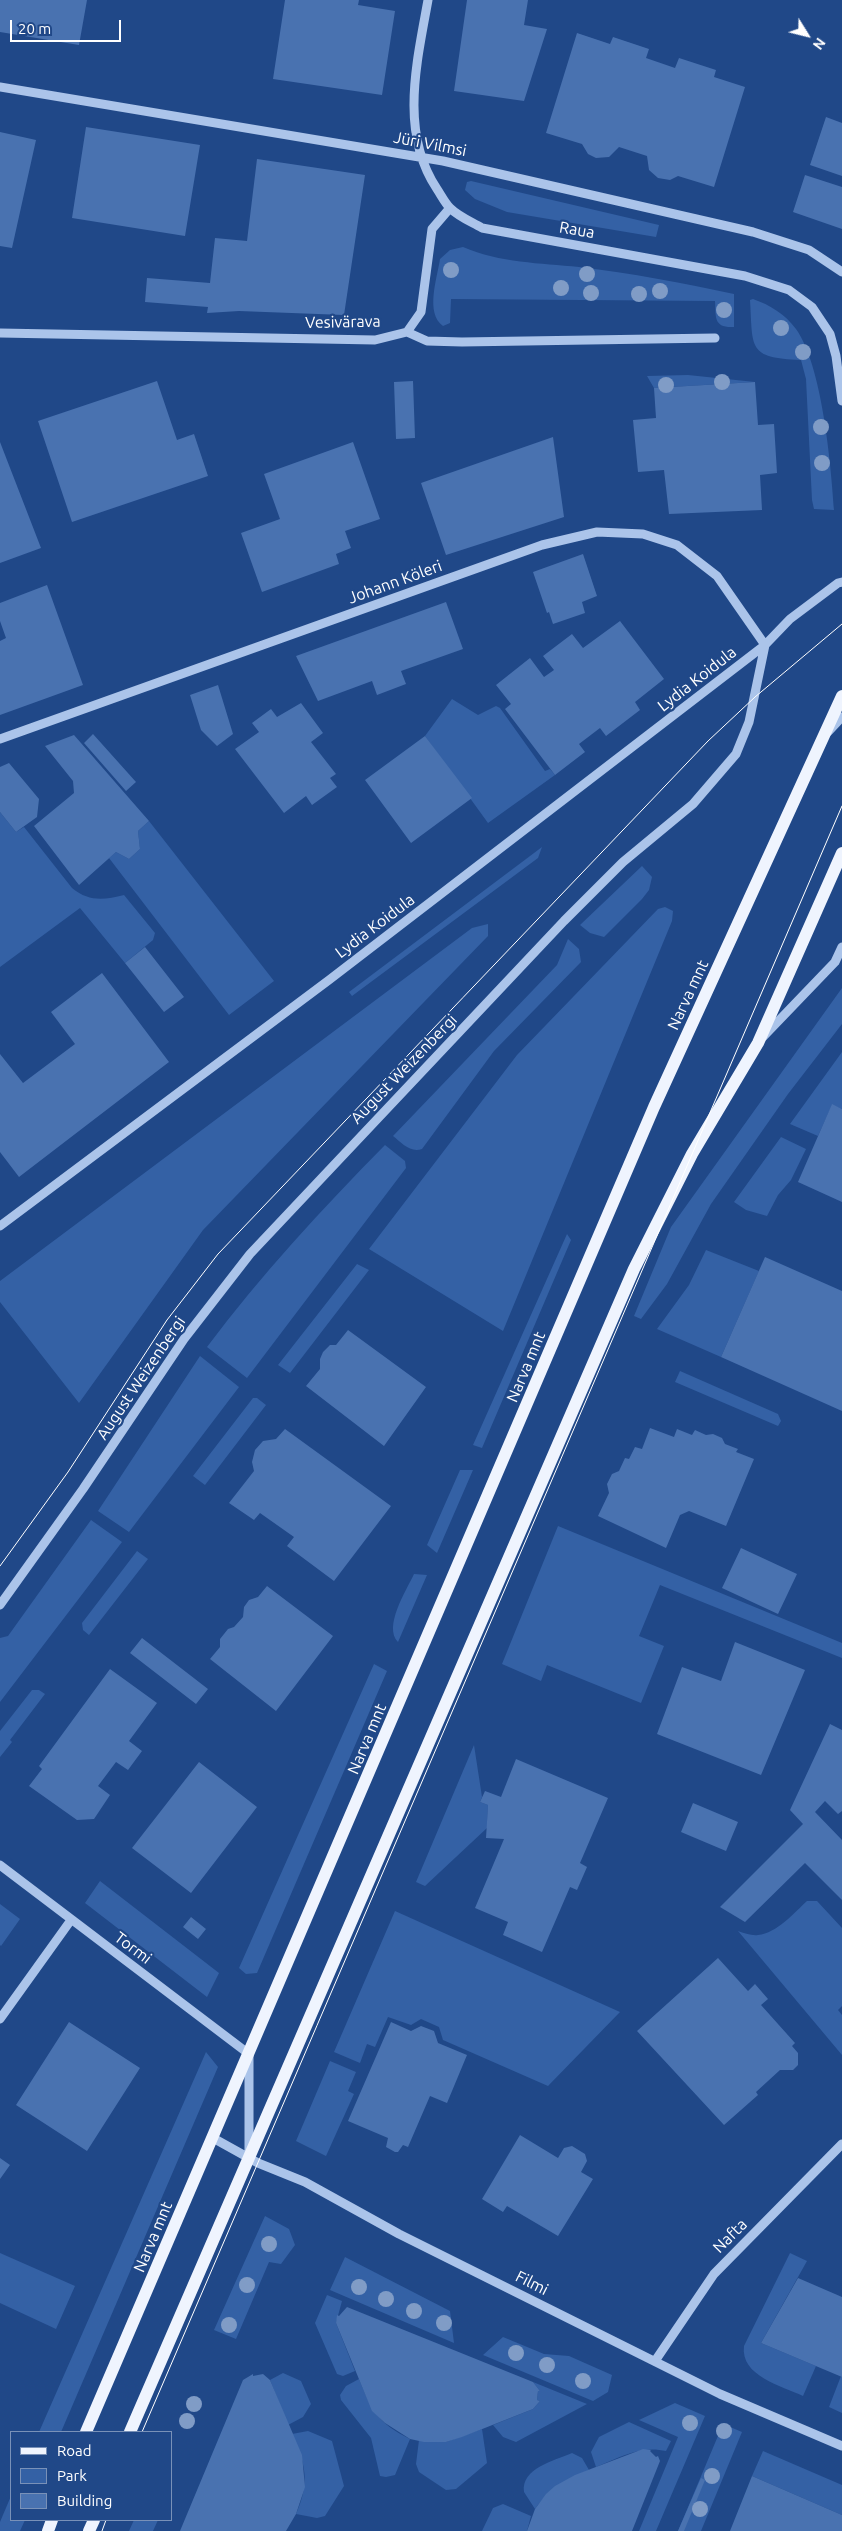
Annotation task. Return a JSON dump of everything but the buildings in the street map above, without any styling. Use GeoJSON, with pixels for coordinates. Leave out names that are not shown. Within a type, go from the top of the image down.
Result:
{"type":"FeatureCollection","features":[{"type":"Feature","properties":{"kind":"main road","name":"Narva mnt"},"geometry":{"type":"LineString","coordinates":[[86,2431],[654,1107],[842,696]]}},
{"type":"Feature","properties":{"kind":"main road","name":"Narva mnt"},"geometry":{"type":"LineString","coordinates":[[130,2431],[634,1269],[692,1154],[758,1043],[842,853]]}},
{"type":"Feature","properties":{"kind":"street","name":"Raua"},"geometry":{"type":"LineString","coordinates":[[428,0],[414,76],[413,107],[420,156],[432,181],[450,208],[482,228],[745,276],[789,290],[812,307],[830,334],[836,356],[842,401]]}},
{"type":"Feature","properties":{"kind":"street","name":"Jüri Vilmsi"},"geometry":{"type":"LineString","coordinates":[[0,87],[420,156],[753,232],[809,250],[841,273]]}},
{"type":"Feature","properties":{"kind":"street"},"geometry":{"type":"LineString","coordinates":[[450,208],[432,229],[421,312],[408,332],[427,341],[462,342],[715,338]]}},
{"type":"Feature","properties":{"kind":"street","name":"Vesivärava"},"geometry":{"type":"LineString","coordinates":[[0,333],[374,340],[408,332]]}},
{"type":"Feature","properties":{"kind":"street","name":"Johann Köleri"},"geometry":{"type":"LineString","coordinates":[[0,739],[533,549],[596,532],[643,534],[677,545],[717,576],[765,645]]}},
{"type":"Feature","properties":{"kind":"street"},"geometry":{"type":"LineString","coordinates":[[765,645],[790,619],[838,582],[842,582]]}},
{"type":"Feature","properties":{"kind":"street","name":"Lydia Koidula"},"geometry":{"type":"LineString","coordinates":[[0,1226],[346,967],[765,645]]}},
{"type":"Feature","properties":{"kind":"street","name":"August Weizenbergi"},"geometry":{"type":"LineString","coordinates":[[0,1605],[83,1489],[184,1339],[250,1254],[564,921],[623,862],[694,804],[736,754],[749,722],[765,645]]}},
{"type":"Feature","properties":{"kind":"street"},"geometry":{"type":"LineString","coordinates":[[824,736],[842,717]]}},
{"type":"Feature","properties":{"kind":"street"},"geometry":{"type":"LineString","coordinates":[[758,1043],[835,962],[842,947]]}},
{"type":"Feature","properties":{"kind":"street","name":"Tormi"},"geometry":{"type":"LineString","coordinates":[[0,1865],[249,2054]]}},
{"type":"Feature","properties":{"kind":"street"},"geometry":{"type":"LineString","coordinates":[[0,2020],[71,1920]]}},
{"type":"Feature","properties":{"kind":"street","name":"Narva mnt"},"geometry":{"type":"LineString","coordinates":[[249,2054],[249,2157]]}},
{"type":"Feature","properties":{"kind":"street","name":"Filmi"},"geometry":{"type":"LineString","coordinates":[[213,2138],[249,2157],[305,2182],[400,2234],[720,2394],[842,2446]]}},
{"type":"Feature","properties":{"kind":"street","name":"Nafta"},"geometry":{"type":"LineString","coordinates":[[655,2362],[714,2274],[842,2144]]}},
{"type":"Feature","properties":{"kind":"green space"},"geometry":{"type":"Polygon","coordinates":[[[471,181],[659,225],[656,237],[507,212],[475,199],[465,190],[467,182],[471,181]]]}},
{"type":"Feature","properties":{"kind":"green space"},"geometry":{"type":"Polygon","coordinates":[[[463,247],[506,259],[618,272],[734,294],[734,327],[722,326],[719,323],[716,317],[715,301],[451,299],[450,323],[443,326],[438,320],[433,304],[440,259],[450,250],[463,247]]]}},
{"type":"Feature","properties":{"kind":"green space"},"geometry":{"type":"Polygon","coordinates":[[[753,299],[782,314],[796,329],[805,345],[819,390],[824,416],[834,510],[814,509],[812,500],[806,379],[801,360],[771,357],[762,353],[756,347],[753,340],[750,300],[753,299]]]}},
{"type":"Feature","properties":{"kind":"green space"},"geometry":{"type":"Polygon","coordinates":[[[688,375],[755,382],[654,388],[647,376],[688,375]]]}},
{"type":"Feature","properties":{"kind":"green space"},"geometry":{"type":"Polygon","coordinates":[[[452,699],[478,715],[496,706],[500,708],[545,771],[550,769],[555,775],[488,823],[425,736],[452,699]]]}},
{"type":"Feature","properties":{"kind":"green space"},"geometry":{"type":"Polygon","coordinates":[[[0,812],[16,832],[24,827],[78,893],[97,899],[124,895],[155,933],[153,940],[125,963],[80,908],[0,967],[0,812]]]}},
{"type":"Feature","properties":{"kind":"green space"},"geometry":{"type":"Polygon","coordinates":[[[149,821],[274,981],[229,1015],[109,858],[116,852],[129,859],[140,849],[138,831],[149,821]]]}},
{"type":"Feature","properties":{"kind":"green space"},"geometry":{"type":"Polygon","coordinates":[[[542,847],[538,858],[352,996],[349,992],[542,847]]]}},
{"type":"Feature","properties":{"kind":"green space"},"geometry":{"type":"Polygon","coordinates":[[[642,866],[652,877],[649,890],[604,937],[590,933],[580,925],[642,866]]]}},
{"type":"Feature","properties":{"kind":"green space"},"geometry":{"type":"Polygon","coordinates":[[[665,907],[673,911],[672,921],[503,1331],[369,1249],[517,1055],[658,909],[665,907]]]}},
{"type":"Feature","properties":{"kind":"green space"},"geometry":{"type":"Polygon","coordinates":[[[488,924],[488,936],[203,1230],[79,1403],[0,1302],[0,1281],[472,928],[488,924]]]}},
{"type":"Feature","properties":{"kind":"green space"},"geometry":{"type":"Polygon","coordinates":[[[568,939],[579,949],[581,962],[494,1051],[422,1149],[414,1150],[393,1136],[557,965],[568,939]]]}},
{"type":"Feature","properties":{"kind":"green space"},"geometry":{"type":"Polygon","coordinates":[[[842,988],[842,1024],[788,1094],[711,1204],[667,1284],[641,1319],[634,1316],[671,1227],[842,988]]]}},
{"type":"Feature","properties":{"kind":"green space"},"geometry":{"type":"Polygon","coordinates":[[[842,1052],[842,1109],[832,1105],[818,1136],[790,1124],[842,1052]]]}},
{"type":"Feature","properties":{"kind":"green space"},"geometry":{"type":"Polygon","coordinates":[[[781,1137],[806,1149],[791,1180],[778,1195],[767,1216],[746,1210],[734,1202],[781,1137]]]}},
{"type":"Feature","properties":{"kind":"green space"},"geometry":{"type":"Polygon","coordinates":[[[385,1145],[405,1161],[406,1168],[247,1378],[207,1347],[293,1243],[385,1145]]]}},
{"type":"Feature","properties":{"kind":"green space"},"geometry":{"type":"Polygon","coordinates":[[[567,1234],[571,1240],[482,1448],[473,1445],[567,1234]]]}},
{"type":"Feature","properties":{"kind":"green space"},"geometry":{"type":"Polygon","coordinates":[[[706,1250],[759,1271],[721,1357],[657,1329],[689,1285],[706,1250]]]}},
{"type":"Feature","properties":{"kind":"green space"},"geometry":{"type":"Polygon","coordinates":[[[357,1264],[369,1270],[290,1373],[278,1365],[357,1264]]]}},
{"type":"Feature","properties":{"kind":"green space"},"geometry":{"type":"Polygon","coordinates":[[[200,1356],[239,1387],[129,1532],[98,1511],[200,1356]]]}},
{"type":"Feature","properties":{"kind":"green space"},"geometry":{"type":"Polygon","coordinates":[[[680,1371],[778,1414],[781,1421],[778,1426],[675,1382],[680,1371]]]}},
{"type":"Feature","properties":{"kind":"green space"},"geometry":{"type":"Polygon","coordinates":[[[253,1398],[257,1398],[266,1405],[205,1485],[193,1476],[253,1398]]]}},
{"type":"Feature","properties":{"kind":"green space"},"geometry":{"type":"Polygon","coordinates":[[[460,1470],[473,1470],[437,1553],[427,1545],[460,1470]]]}},
{"type":"Feature","properties":{"kind":"green space"},"geometry":{"type":"Polygon","coordinates":[[[91,1520],[122,1542],[0,1702],[0,1638],[8,1636],[91,1520]]]}},
{"type":"Feature","properties":{"kind":"green space"},"geometry":{"type":"Polygon","coordinates":[[[558,1526],[842,1643],[842,1658],[660,1585],[639,1636],[664,1646],[641,1703],[547,1665],[541,1681],[502,1664],[558,1526]]]}},
{"type":"Feature","properties":{"kind":"green space"},"geometry":{"type":"Polygon","coordinates":[[[137,1551],[148,1559],[89,1635],[83,1630],[82,1623],[137,1551]]]}},
{"type":"Feature","properties":{"kind":"green space"},"geometry":{"type":"Polygon","coordinates":[[[414,1574],[427,1575],[398,1642],[394,1635],[394,1618],[414,1574]]]}},
{"type":"Feature","properties":{"kind":"green space"},"geometry":{"type":"Polygon","coordinates":[[[374,1664],[387,1671],[257,1973],[246,1974],[239,1968],[374,1664]]]}},
{"type":"Feature","properties":{"kind":"green space"},"geometry":{"type":"Polygon","coordinates":[[[32,1690],[39,1690],[45,1694],[10,1740],[12,1742],[0,1757],[0,1731],[32,1690]]]}},
{"type":"Feature","properties":{"kind":"green space"},"geometry":{"type":"Polygon","coordinates":[[[474,1745],[482,1797],[480,1802],[488,1805],[487,1828],[425,1886],[416,1882],[474,1745]]]}},
{"type":"Feature","properties":{"kind":"green space"},"geometry":{"type":"Polygon","coordinates":[[[100,1881],[219,1973],[207,1997],[85,1903],[100,1881]]]}},
{"type":"Feature","properties":{"kind":"green space"},"geometry":{"type":"Polygon","coordinates":[[[807,1901],[817,1901],[842,1928],[842,2006],[838,2010],[842,2015],[842,2055],[738,1931],[756,1935],[772,1931],[785,1922],[807,1901]]]}},
{"type":"Feature","properties":{"kind":"green space"},"geometry":{"type":"Polygon","coordinates":[[[0,1904],[20,1919],[1,1946],[0,1945],[0,1904]]]}},
{"type":"Feature","properties":{"kind":"green space"},"geometry":{"type":"Polygon","coordinates":[[[395,1911],[620,2012],[548,2086],[443,2040],[439,2027],[421,2019],[411,2025],[388,2017],[375,2047],[367,2044],[360,2063],[334,2052],[395,1911]]]}},
{"type":"Feature","properties":{"kind":"green space"},"geometry":{"type":"Polygon","coordinates":[[[206,2052],[218,2067],[61,2431],[39,2431],[206,2052]]]}},
{"type":"Feature","properties":{"kind":"green space"},"geometry":{"type":"Polygon","coordinates":[[[330,2061],[356,2072],[348,2091],[354,2094],[326,2156],[296,2141],[330,2061]]]}},
{"type":"Feature","properties":{"kind":"green space"},"geometry":{"type":"Polygon","coordinates":[[[265,2216],[289,2229],[295,2245],[281,2264],[269,2262],[236,2339],[214,2330],[265,2216]]]}},
{"type":"Feature","properties":{"kind":"green space"},"geometry":{"type":"Polygon","coordinates":[[[0,2253],[75,2286],[56,2329],[0,2303],[0,2253]]]}},
{"type":"Feature","properties":{"kind":"green space"},"geometry":{"type":"Polygon","coordinates":[[[790,2253],[807,2261],[761,2343],[816,2366],[803,2396],[774,2384],[755,2372],[745,2356],[744,2346],[790,2253]]]}},
{"type":"Feature","properties":{"kind":"green space"},"geometry":{"type":"Polygon","coordinates":[[[345,2257],[450,2311],[454,2343],[330,2290],[345,2257]]]}},
{"type":"Feature","properties":{"kind":"green space"},"geometry":{"type":"Polygon","coordinates":[[[327,2295],[342,2301],[336,2323],[355,2371],[343,2376],[337,2374],[315,2323],[327,2295]]]}},
{"type":"Feature","properties":{"kind":"green space"},"geometry":{"type":"Polygon","coordinates":[[[503,2337],[544,2354],[569,2356],[612,2375],[608,2392],[593,2401],[483,2355],[503,2337]]]}},
{"type":"Feature","properties":{"kind":"green space"},"geometry":{"type":"Polygon","coordinates":[[[283,2373],[301,2381],[311,2404],[303,2417],[288,2425],[270,2380],[283,2373]]]}},
{"type":"Feature","properties":{"kind":"green space"},"geometry":{"type":"Polygon","coordinates":[[[842,2377],[842,2413],[829,2407],[842,2377]]]}},
{"type":"Feature","properties":{"kind":"green space"},"geometry":{"type":"Polygon","coordinates":[[[359,2379],[377,2415],[390,2427],[410,2439],[395,2475],[380,2476],[371,2438],[341,2400],[340,2395],[346,2386],[359,2379]]]}},
{"type":"Feature","properties":{"kind":"green space"},"geometry":{"type":"Polygon","coordinates":[[[533,2382],[587,2404],[516,2442],[503,2437],[493,2425],[533,2409],[540,2401],[537,2400],[538,2391],[540,2391],[533,2382]]]}},
{"type":"Feature","properties":{"kind":"green space"},"geometry":{"type":"Polygon","coordinates":[[[675,2403],[705,2416],[656,2531],[639,2531],[678,2437],[639,2420],[675,2403]]]}},
{"type":"Feature","properties":{"kind":"green space"},"geometry":{"type":"Polygon","coordinates":[[[629,2422],[671,2441],[666,2451],[639,2451],[596,2467],[591,2452],[599,2437],[629,2422]]]}},
{"type":"Feature","properties":{"kind":"green space"},"geometry":{"type":"Polygon","coordinates":[[[723,2424],[742,2432],[701,2531],[678,2531],[723,2424]]]}},
{"type":"Feature","properties":{"kind":"green space"},"geometry":{"type":"Polygon","coordinates":[[[482,2429],[487,2463],[456,2489],[446,2490],[419,2472],[416,2464],[419,2440],[446,2442],[482,2429]]]}},
{"type":"Feature","properties":{"kind":"green space"},"geometry":{"type":"Polygon","coordinates":[[[308,2431],[332,2441],[344,2486],[325,2516],[317,2518],[296,2514],[305,2483],[301,2455],[292,2434],[308,2431]]]}},
{"type":"Feature","properties":{"kind":"green space"},"geometry":{"type":"Polygon","coordinates":[[[763,2451],[842,2485],[842,2515],[752,2476],[763,2451]]]}},
{"type":"Feature","properties":{"kind":"green space"},"geometry":{"type":"Polygon","coordinates":[[[572,2453],[582,2458],[589,2470],[559,2485],[535,2509],[524,2492],[524,2484],[528,2477],[540,2466],[572,2453]]]}},
{"type":"Feature","properties":{"kind":"green space"},"geometry":{"type":"Polygon","coordinates":[[[10,2498],[10,2521],[25,2521],[20,2531],[0,2531],[0,2522],[10,2498]]]}},
{"type":"Feature","properties":{"kind":"green space"},"geometry":{"type":"Polygon","coordinates":[[[503,2504],[531,2516],[527,2531],[482,2531],[493,2508],[503,2504]]]}},
{"type":"Feature","properties":{"kind":"green space"},"geometry":{"type":"Polygon","coordinates":[[[134,2521],[158,2521],[153,2531],[129,2531],[134,2521]]]}},
{"type":"Feature","properties":{"kind":"tram line"},"geometry":{"type":"LineString","coordinates":[[0,1566],[68,1472],[167,1320],[218,1254],[708,741],[755,697],[842,624]]}},
{"type":"Feature","properties":{"kind":"tram line"},"geometry":{"type":"LineString","coordinates":[[142,2431],[842,806]]}},
{"type":"Feature","properties":{"kind":"tram line"},"geometry":{"type":"LineString","coordinates":[[102,2531],[106,2521]]}}]}
